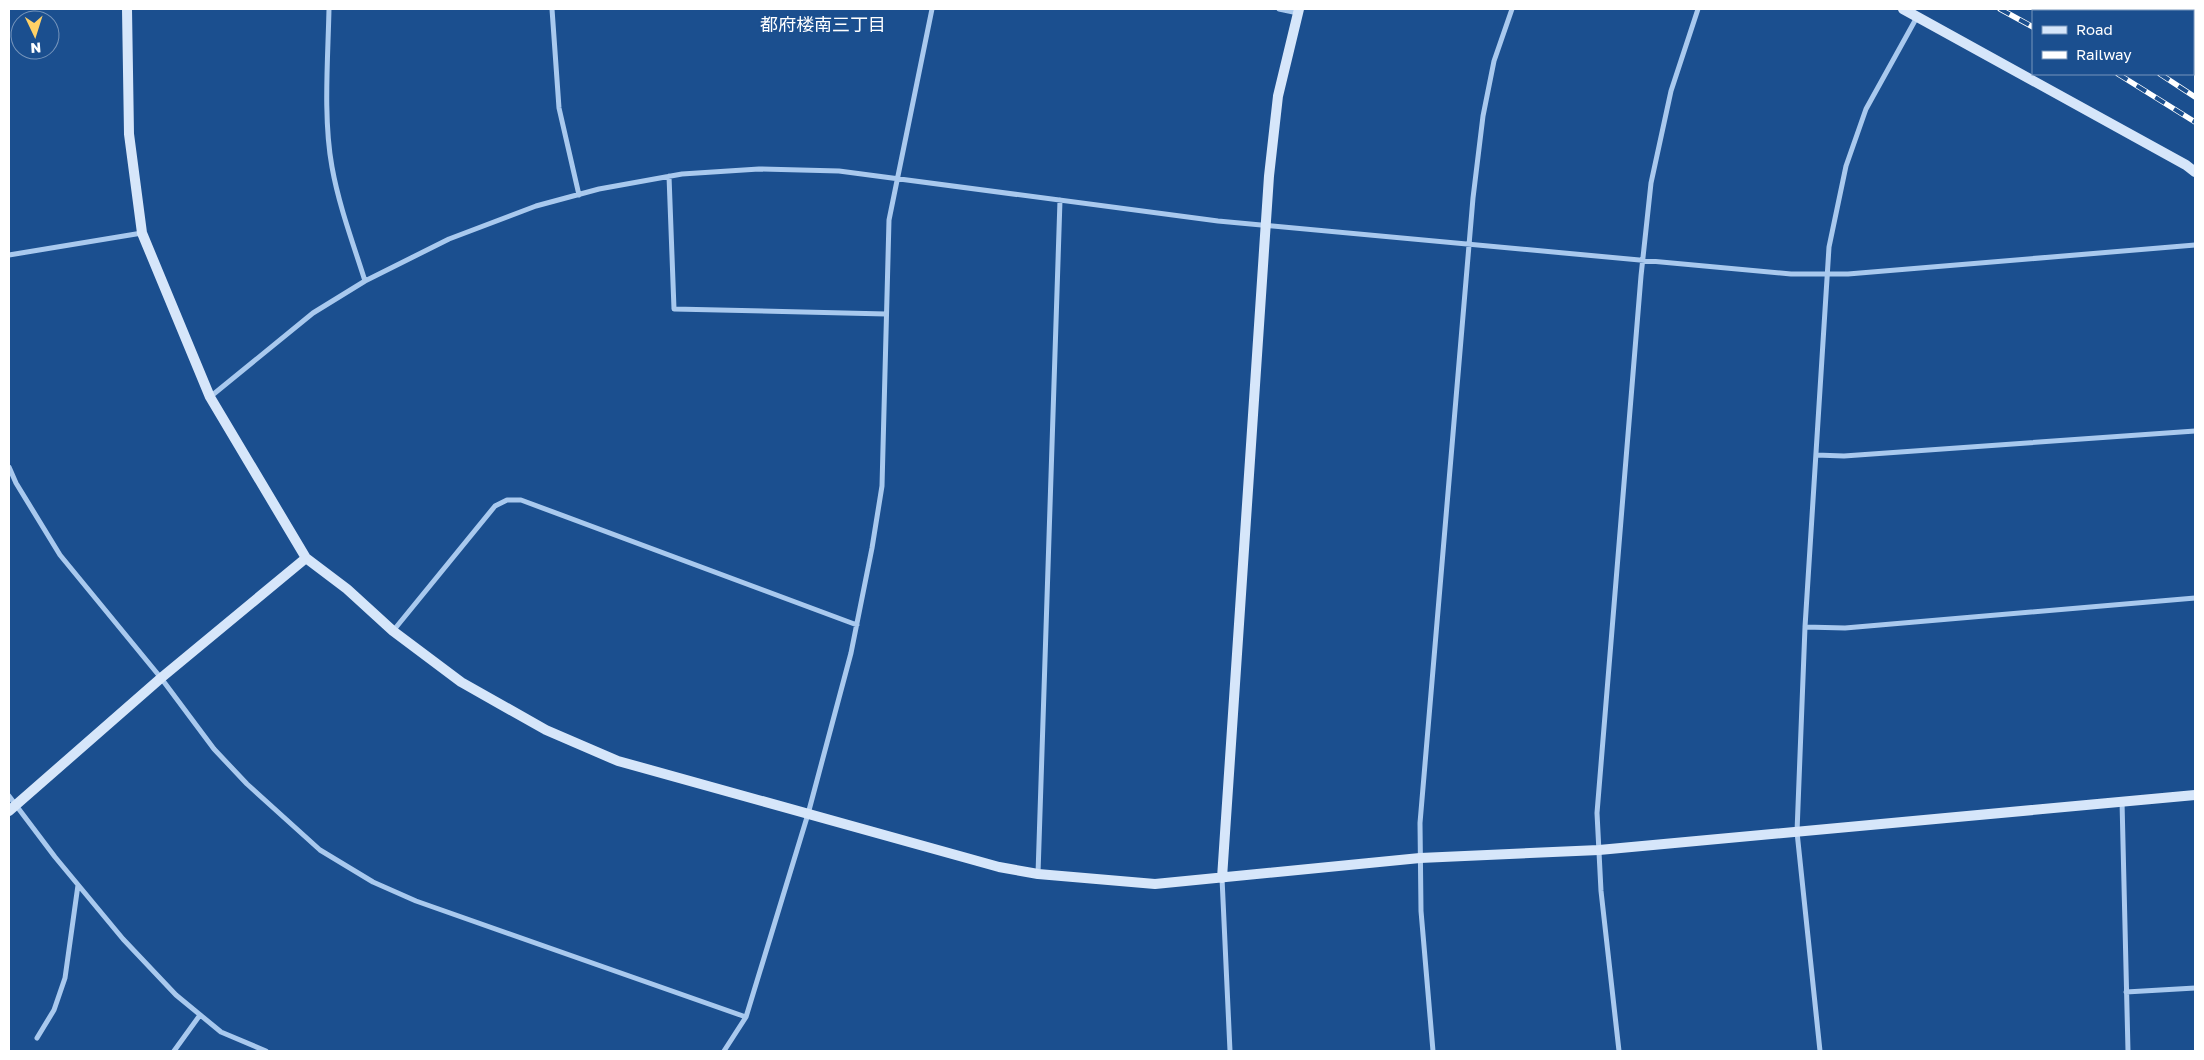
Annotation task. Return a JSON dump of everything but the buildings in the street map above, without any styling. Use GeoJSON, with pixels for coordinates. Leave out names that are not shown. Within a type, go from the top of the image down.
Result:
{"type":"FeatureCollection","features":[{"type":"Feature","properties":{"kind":"street"},"geometry":{"type":"LineString","coordinates":[[127,9],[129,134],[142,233],[210,397],[306,558],[347,589],[393,631],[461,682],[546,730],[618,761],[999,867],[1038,874],[1155,884],[1420,858],[1599,850],[2122,800],[2195,795]]}},
{"type":"Feature","properties":{"kind":"street"},"geometry":{"type":"LineString","coordinates":[[329,9],[328,108],[332,165],[342,210],[365,281]]}},
{"type":"Feature","properties":{"kind":"street"},"geometry":{"type":"LineString","coordinates":[[552,9],[559,108],[579,195]]}},
{"type":"Feature","properties":{"kind":"street"},"geometry":{"type":"LineString","coordinates":[[724,1051],[746,1017],[808,814],[856,625],[872,548],[882,486],[889,220],[932,9]]}},
{"type":"Feature","properties":{"kind":"street"},"geometry":{"type":"LineString","coordinates":[[1230,1051],[1222,878],[1265,225],[1278,96],[1299,11],[1279,9]]}},
{"type":"Feature","properties":{"kind":"street"},"geometry":{"type":"LineString","coordinates":[[1433,1051],[1421,911],[1420,823],[1469,244],[1483,116],[1494,61],[1512,9]]}},
{"type":"Feature","properties":{"kind":"street"},"geometry":{"type":"LineString","coordinates":[[1620,1051],[1601,891],[1597,813],[1642,260],[1651,182],[1671,91],[1698,9]]}},
{"type":"Feature","properties":{"kind":"street"},"geometry":{"type":"LineString","coordinates":[[1903,9],[2186,165],[2195,172]]}},
{"type":"Feature","properties":{"kind":"street"},"geometry":{"type":"LineString","coordinates":[[1820,1051],[1797,832],[1806,627],[1829,247],[1846,166],[1866,109],[1918,16]]}},
{"type":"Feature","properties":{"kind":"street"},"geometry":{"type":"LineString","coordinates":[[210,397],[312,313],[365,281],[449,239],[536,206],[579,195],[669,176],[759,169],[839,171],[1265,225],[1791,274],[1858,273],[2195,245]]}},
{"type":"Feature","properties":{"kind":"street"},"geometry":{"type":"LineString","coordinates":[[669,176],[674,309],[886,314]]}},
{"type":"Feature","properties":{"kind":"street"},"geometry":{"type":"LineString","coordinates":[[1038,874],[1060,200]]}},
{"type":"Feature","properties":{"kind":"street"},"geometry":{"type":"LineString","coordinates":[[9,255],[142,233]]}},
{"type":"Feature","properties":{"kind":"street"},"geometry":{"type":"LineString","coordinates":[[1816,455],[1844,456],[2195,431]]}},
{"type":"Feature","properties":{"kind":"street"},"geometry":{"type":"LineString","coordinates":[[9,467],[16,483],[60,554],[161,678],[214,748],[247,784],[320,850],[373,882],[416,901],[746,1017]]}},
{"type":"Feature","properties":{"kind":"street"},"geometry":{"type":"LineString","coordinates":[[393,631],[495,506],[507,500],[521,500],[856,625]]}},
{"type":"Feature","properties":{"kind":"street"},"geometry":{"type":"LineString","coordinates":[[12,808],[161,678],[306,558]]}},
{"type":"Feature","properties":{"kind":"street"},"geometry":{"type":"LineString","coordinates":[[1806,627],[1845,628],[2195,598]]}},
{"type":"Feature","properties":{"kind":"street"},"geometry":{"type":"LineString","coordinates":[[9,796],[12,808],[122,939],[176,995],[221,1032],[266,1051]]}},
{"type":"Feature","properties":{"kind":"street"},"geometry":{"type":"LineString","coordinates":[[2122,800],[2128,1051]]}},
{"type":"Feature","properties":{"kind":"street"},"geometry":{"type":"LineString","coordinates":[[37,1038],[54,1010],[65,978],[78,885]]}},
{"type":"Feature","properties":{"kind":"street"},"geometry":{"type":"LineString","coordinates":[[2126,992],[2195,988]]}},
{"type":"Feature","properties":{"kind":"street"},"geometry":{"type":"LineString","coordinates":[[174,1051],[200,1015]]}},
{"type":"Feature","properties":{"kind":"railway"},"geometry":{"type":"LineString","coordinates":[[2000,9],[2032,26]]}},
{"type":"Feature","properties":{"kind":"railway"},"geometry":{"type":"LineString","coordinates":[[2120,75],[2195,122]]}},
{"type":"Feature","properties":{"kind":"railway"},"geometry":{"type":"LineString","coordinates":[[2162,75],[2195,97]]}},
{"type":"Feature","properties":{"kind":"district","name":"都府楼南三丁目"},"geometry":{"type":"Point","coordinates":[823,24]}}]}
